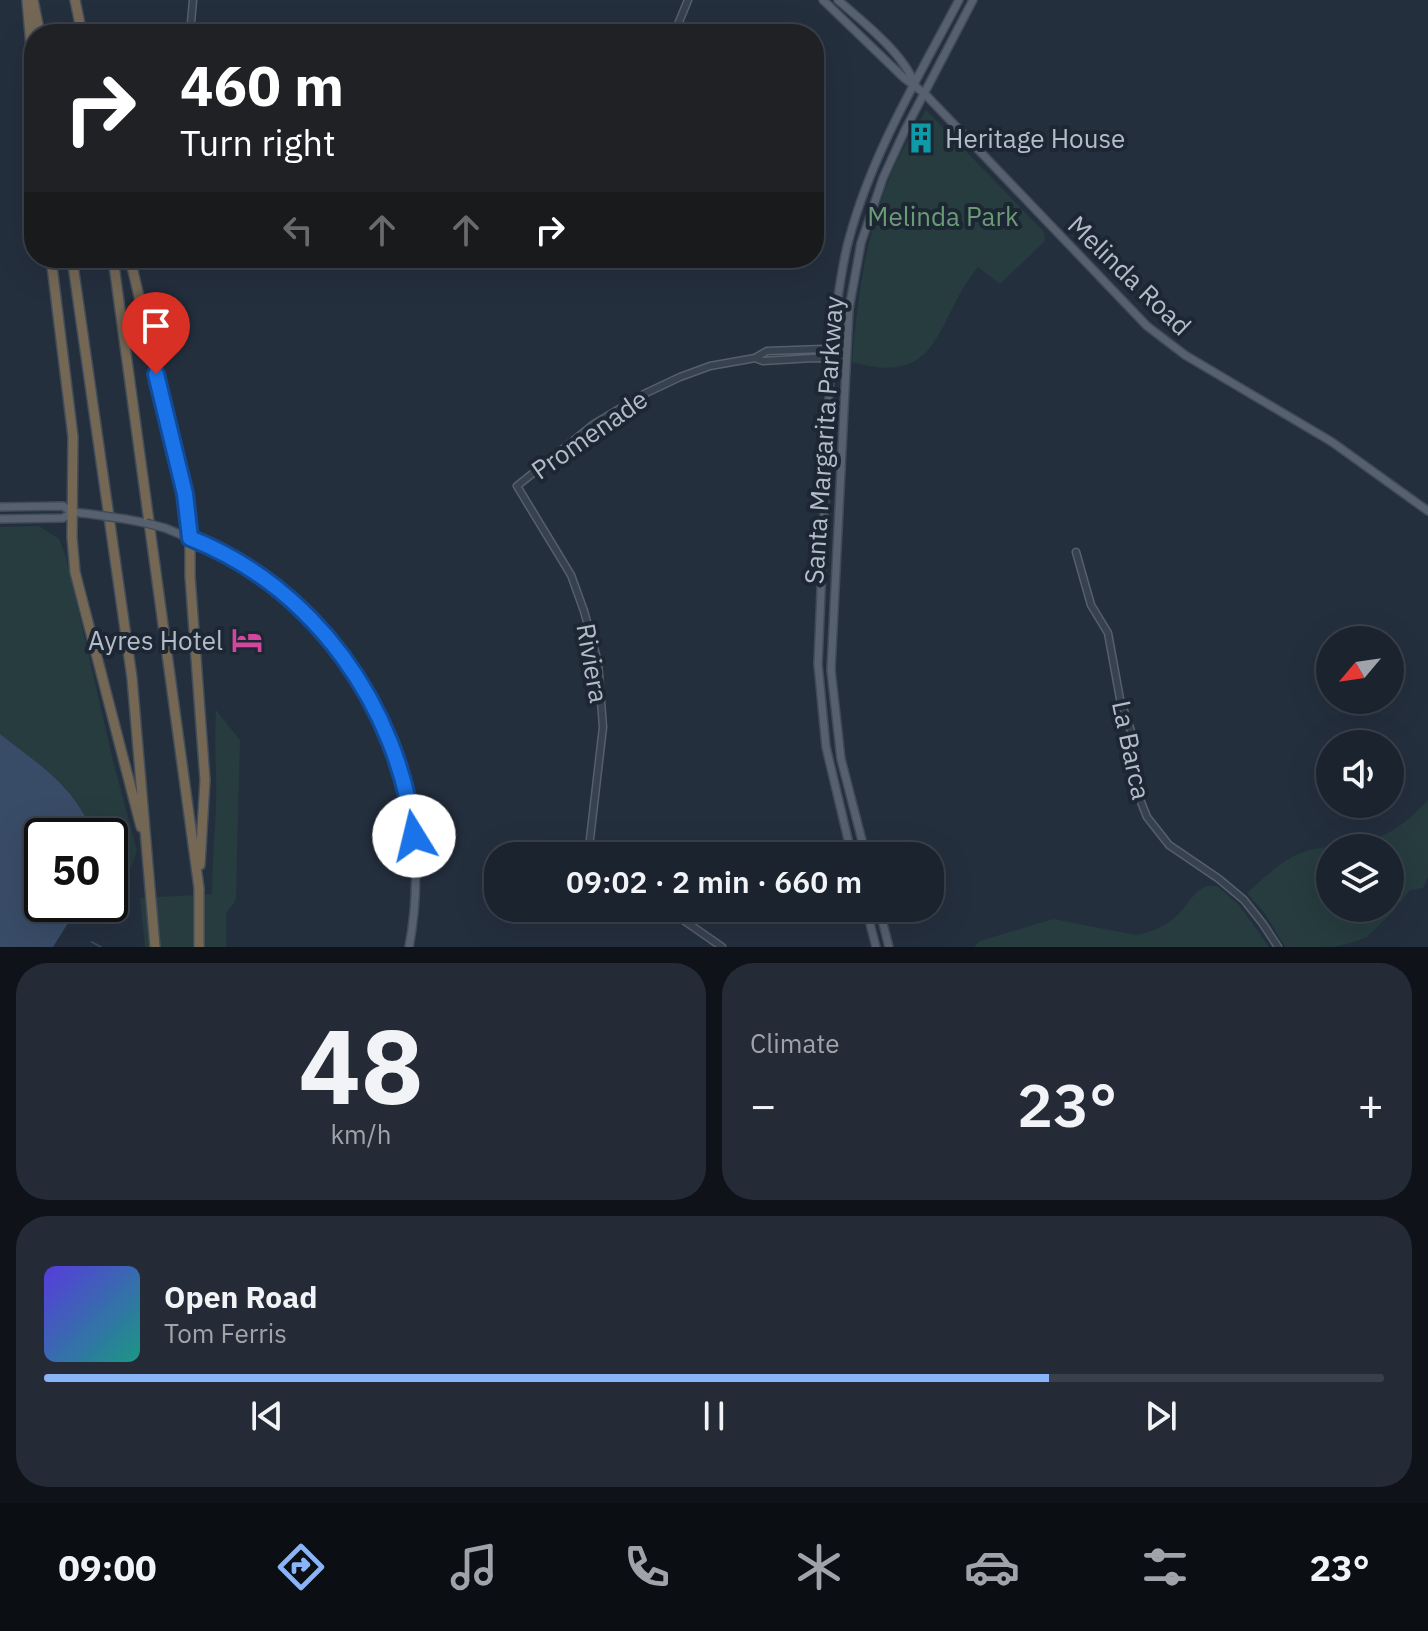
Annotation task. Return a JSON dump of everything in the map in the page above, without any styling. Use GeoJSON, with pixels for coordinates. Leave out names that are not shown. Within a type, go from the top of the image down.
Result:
{"type":"FeatureCollection","features":[{"type":"Feature","properties":{"kind":"highway"},"geometry":{"type":"LineString","coordinates":[[27,0],[29,24]]}},
{"type":"Feature","properties":{"kind":"highway"},"geometry":{"type":"LineString","coordinates":[[33,0],[38,24]]}},
{"type":"Feature","properties":{"kind":"highway"},"geometry":{"type":"LineString","coordinates":[[75,0],[80,24]]}},
{"type":"Feature","properties":{"kind":"highway"},"geometry":{"type":"LineString","coordinates":[[52,268],[72,429],[72,537],[80,595],[149,857]]}},
{"type":"Feature","properties":{"kind":"highway"},"geometry":{"type":"LineString","coordinates":[[73,268],[132,678],[155,947]]}},
{"type":"Feature","properties":{"kind":"highway"},"geometry":{"type":"LineString","coordinates":[[114,268],[199,888]]}},
{"type":"Feature","properties":{"kind":"highway"},"geometry":{"type":"LineString","coordinates":[[132,268],[185,494],[190,538],[205,780],[199,947]]}},
{"type":"Feature","properties":{"kind":"main road","name":"Melinda Road"},"geometry":{"type":"LineString","coordinates":[[823,0],[904,78],[924,93],[1147,326],[1193,361],[1332,442],[1428,511]]}},
{"type":"Feature","properties":{"kind":"main road","name":"Melinda Road"},"geometry":{"type":"LineString","coordinates":[[838,0],[865,23],[909,70],[914,83]]}},
{"type":"Feature","properties":{"kind":"main road","name":"Santa Margarita Parkway"},"geometry":{"type":"LineString","coordinates":[[849,842],[828,757],[819,684],[831,359],[827,348],[856,213],[876,160],[959,0]]}},
{"type":"Feature","properties":{"kind":"main road","name":"Santa Margarita Parkway"},"geometry":{"type":"LineString","coordinates":[[862,842],[841,759],[831,670],[845,349],[852,285],[869,215],[890,161],[973,0]]}},
{"type":"Feature","properties":{"kind":"main road"},"geometry":{"type":"LineString","coordinates":[[0,507],[63,506],[72,512],[165,528],[238,562],[295,604],[341,654],[374,704],[395,756],[412,821],[416,885],[409,947]]}},
{"type":"Feature","properties":{"kind":"main road"},"geometry":{"type":"LineString","coordinates":[[0,519],[63,518],[72,512]]}},
{"type":"Feature","properties":{"kind":"main road"},"geometry":{"type":"LineString","coordinates":[[869,922],[875,947]]}},
{"type":"Feature","properties":{"kind":"main road"},"geometry":{"type":"LineString","coordinates":[[883,922],[889,945]]}},
{"type":"Feature","properties":{"kind":"street"},"geometry":{"type":"LineString","coordinates":[[191,24],[193,0]]}},
{"type":"Feature","properties":{"kind":"street"},"geometry":{"type":"LineString","coordinates":[[678,24],[688,0]]}},
{"type":"Feature","properties":{"kind":"street"},"geometry":{"type":"LineString","coordinates":[[785,349],[786,359]]}},
{"type":"Feature","properties":{"kind":"street","name":"Promenade"},"geometry":{"type":"LineString","coordinates":[[517,486],[594,424],[644,394],[702,369],[755,358],[767,351],[845,349]]}},
{"type":"Feature","properties":{"kind":"street","name":"Promenade"},"geometry":{"type":"LineString","coordinates":[[755,358],[763,361],[845,359]]}},
{"type":"Feature","properties":{"kind":"street","name":"Riviera"},"geometry":{"type":"LineString","coordinates":[[517,486],[571,575],[598,662],[603,727],[590,842]]}},
{"type":"Feature","properties":{"kind":"street","name":"La Barca"},"geometry":{"type":"LineString","coordinates":[[1076,552],[1091,605],[1108,633],[1120,699],[1132,734],[1139,797],[1147,817],[1169,845],[1244,900],[1278,947]]}},
{"type":"Feature","properties":{"kind":"street"},"geometry":{"type":"LineString","coordinates":[[686,922],[722,947]]}},
{"type":"Feature","properties":{"kind":"street"},"geometry":{"type":"LineString","coordinates":[[875,947],[889,945]]}},
{"type":"Feature","properties":{"kind":"green space","name":"Melinda Park"},"geometry":{"type":"Polygon","coordinates":[[[926,110],[1044,232],[1045,241],[1000,284],[978,267],[933,344],[920,357],[904,366],[882,368],[852,362],[861,282],[880,203],[904,147],[926,110]]]}},
{"type":"Feature","properties":{"kind":"green space"},"geometry":{"type":"Polygon","coordinates":[[[39,526],[59,539],[66,557],[137,850],[128,870],[128,818],[86,818],[55,778],[0,734],[0,527],[39,526]]]}},
{"type":"Feature","properties":{"kind":"green space"},"geometry":{"type":"Polygon","coordinates":[[[216,710],[240,740],[236,894],[235,902],[226,913],[226,947],[145,947],[140,898],[212,894],[216,710]]]}},
{"type":"Feature","properties":{"kind":"green space"},"geometry":{"type":"Polygon","coordinates":[[[1428,800],[1428,877],[1423,888],[1410,890],[1404,898],[1404,834],[1385,834],[1404,822],[1428,800]]]}},
{"type":"Feature","properties":{"kind":"green space"},"geometry":{"type":"Polygon","coordinates":[[[1315,849],[1316,922],[1383,922],[1367,937],[1351,943],[1334,947],[1285,947],[1266,915],[1247,893],[1293,856],[1315,849]]]}},
{"type":"Feature","properties":{"kind":"green space"},"geometry":{"type":"Polygon","coordinates":[[[1207,886],[1217,886],[1239,905],[1269,947],[974,947],[980,941],[1053,919],[1136,935],[1173,919],[1196,893],[1207,886]]]}},
{"type":"Feature","properties":{"kind":"water"},"geometry":{"type":"Polygon","coordinates":[[[0,734],[55,778],[86,818],[24,818],[24,922],[69,922],[53,947],[0,947],[0,734]]]}},
{"type":"Feature","properties":{"kind":"waterway"},"geometry":{"type":"LineString","coordinates":[[92,942],[101,947]]}},
{"type":"Feature","properties":{"kind":"place","name":"Heritage House"},"geometry":{"type":"Point","coordinates":[921,138]}},
{"type":"Feature","properties":{"kind":"place","name":"Ayres Hotel"},"geometry":{"type":"Point","coordinates":[247,640]}},
{"type":"Feature","properties":{"kind":"route"},"geometry":{"type":"LineString","coordinates":[[156,374],[185,494],[190,538],[228,556],[273,586],[332,642],[374,704],[389,737],[407,795],[414,836]]}}]}
